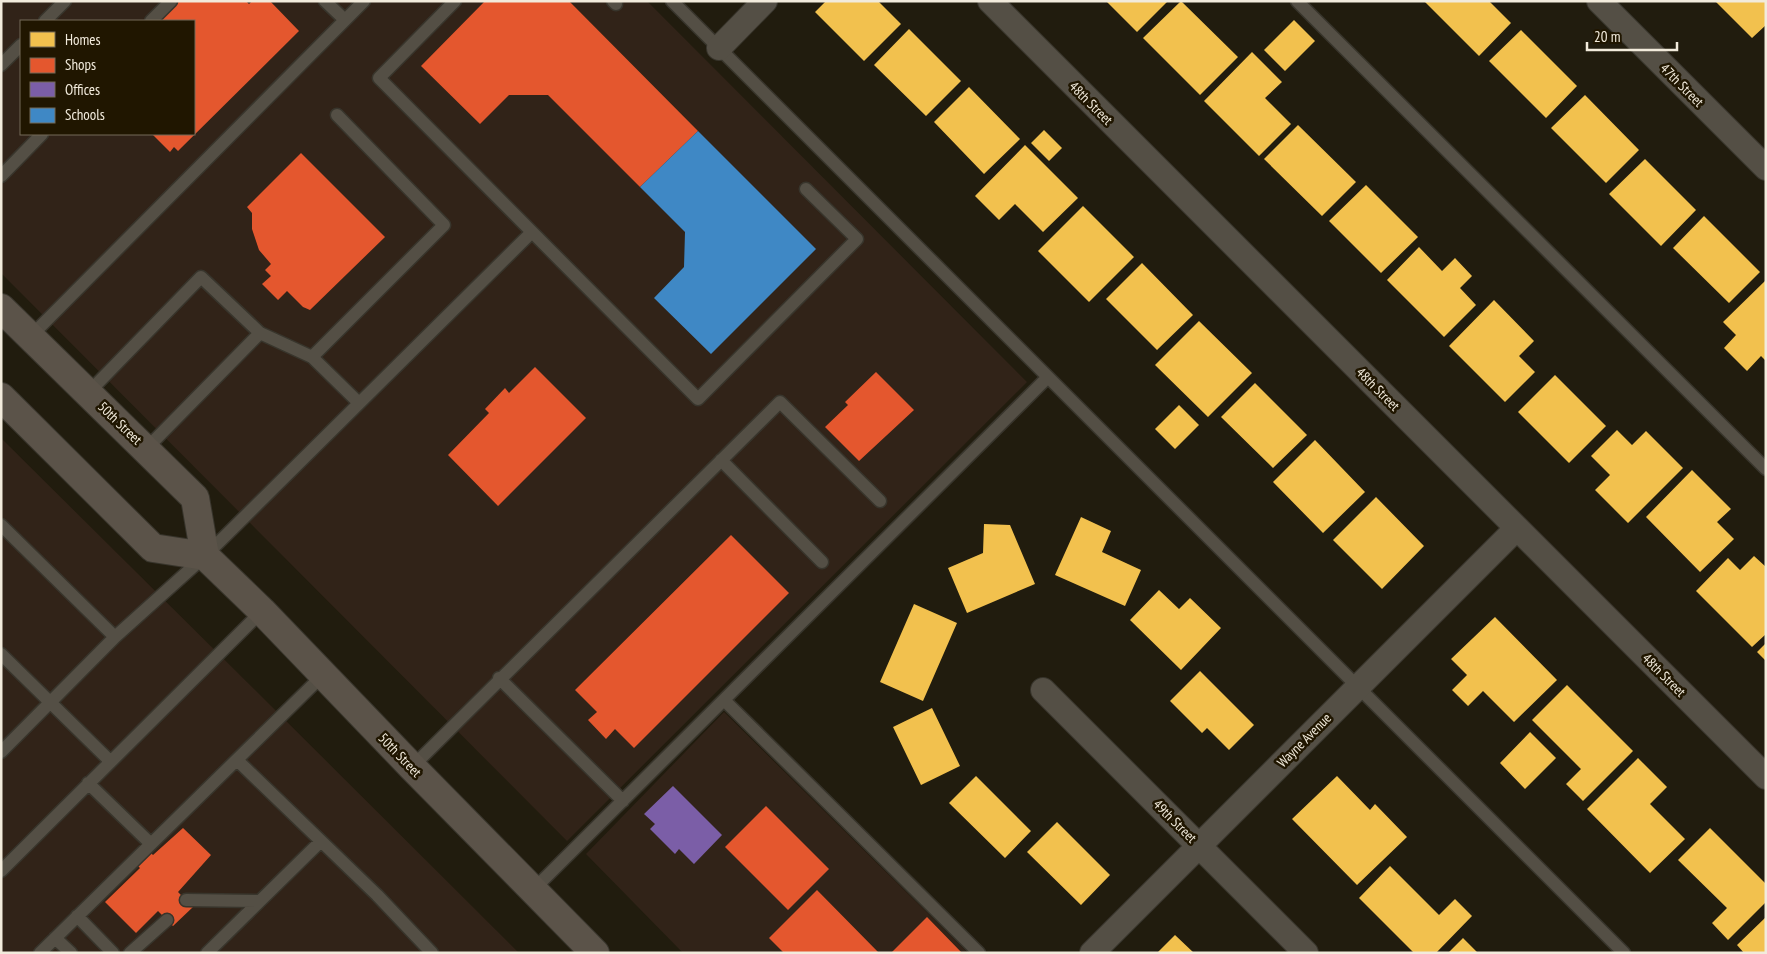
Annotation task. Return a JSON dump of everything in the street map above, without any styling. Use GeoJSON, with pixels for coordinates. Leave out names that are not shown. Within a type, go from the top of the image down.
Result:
{"type":"FeatureCollection","features":[{"type":"Feature","properties":{"kind":"main road","name":"50th Street"},"geometry":{"type":"LineString","coordinates":[[1,308],[195,498],[205,556],[262,611],[323,676],[596,953]]}},
{"type":"Feature","properties":{"kind":"main road"},"geometry":{"type":"LineString","coordinates":[[1,396],[153,548],[205,556]]}},
{"type":"Feature","properties":{"kind":"street"},"geometry":{"type":"LineString","coordinates":[[719,48],[765,1]]}},
{"type":"Feature","properties":{"kind":"street","name":"48th Street"},"geometry":{"type":"LineString","coordinates":[[990,1],[1766,776]]}},
{"type":"Feature","properties":{"kind":"street","name":"47th Street"},"geometry":{"type":"LineString","coordinates":[[1599,1],[1766,168]]}},
{"type":"Feature","properties":{"kind":"street","name":"Wayne Avenue"},"geometry":{"type":"LineString","coordinates":[[1092,953],[1518,528]]}},
{"type":"Feature","properties":{"kind":"street","name":"49th Street"},"geometry":{"type":"LineString","coordinates":[[1044,690],[1306,953]]}},
{"type":"Feature","properties":{"kind":"lane"},"geometry":{"type":"LineString","coordinates":[[45,20],[64,1]]}},
{"type":"Feature","properties":{"kind":"lane"},"geometry":{"type":"LineString","coordinates":[[152,20],[171,1]]}},
{"type":"Feature","properties":{"kind":"lane"},"geometry":{"type":"LineString","coordinates":[[325,1],[345,20]]}},
{"type":"Feature","properties":{"kind":"lane"},"geometry":{"type":"LineString","coordinates":[[30,337],[364,1]]}},
{"type":"Feature","properties":{"kind":"lane"},"geometry":{"type":"LineString","coordinates":[[455,1],[379,78],[698,399],[857,239],[806,189]]}},
{"type":"Feature","properties":{"kind":"lane"},"geometry":{"type":"LineString","coordinates":[[672,1],[1624,953]]}},
{"type":"Feature","properties":{"kind":"lane"},"geometry":{"type":"LineString","coordinates":[[1297,1],[1766,469]]}},
{"type":"Feature","properties":{"kind":"lane"},"geometry":{"type":"LineString","coordinates":[[1,64],[20,45]]}},
{"type":"Feature","properties":{"kind":"lane"},"geometry":{"type":"LineString","coordinates":[[312,357],[444,225],[337,115]]}},
{"type":"Feature","properties":{"kind":"lane"},"geometry":{"type":"LineString","coordinates":[[1,176],[41,135]]}},
{"type":"Feature","properties":{"kind":"lane"},"geometry":{"type":"LineString","coordinates":[[1,752],[115,638],[205,556],[532,232]]}},
{"type":"Feature","properties":{"kind":"lane"},"geometry":{"type":"LineString","coordinates":[[88,393],[201,277],[260,333],[312,357],[359,403]]}},
{"type":"Feature","properties":{"kind":"lane"},"geometry":{"type":"LineString","coordinates":[[146,449],[260,333]]}},
{"type":"Feature","properties":{"kind":"lane"},"geometry":{"type":"LineString","coordinates":[[533,890],[1048,377]]}},
{"type":"Feature","properties":{"kind":"lane"},"geometry":{"type":"LineString","coordinates":[[412,767],[499,678],[780,402],[880,501]]}},
{"type":"Feature","properties":{"kind":"lane"},"geometry":{"type":"LineString","coordinates":[[721,460],[822,562]]}},
{"type":"Feature","properties":{"kind":"lane"},"geometry":{"type":"LineString","coordinates":[[1,526],[115,638]]}},
{"type":"Feature","properties":{"kind":"lane"},"geometry":{"type":"LineString","coordinates":[[1,871],[262,611]]}},
{"type":"Feature","properties":{"kind":"lane"},"geometry":{"type":"LineString","coordinates":[[1,654],[110,761]]}},
{"type":"Feature","properties":{"kind":"lane"},"geometry":{"type":"LineString","coordinates":[[40,953],[323,676]]}},
{"type":"Feature","properties":{"kind":"lane"},"geometry":{"type":"LineString","coordinates":[[499,678],[623,801]]}},
{"type":"Feature","properties":{"kind":"lane"},"geometry":{"type":"LineString","coordinates":[[724,700],[979,953]]}},
{"type":"Feature","properties":{"kind":"lane"},"geometry":{"type":"LineString","coordinates":[[237,760],[377,895],[432,953]]}},
{"type":"Feature","properties":{"kind":"lane"},"geometry":{"type":"LineString","coordinates":[[88,783],[150,844]]}},
{"type":"Feature","properties":{"kind":"lane"},"geometry":{"type":"LineString","coordinates":[[207,953],[320,842]]}},
{"type":"Feature","properties":{"kind":"lane"},"geometry":{"type":"LineString","coordinates":[[186,900],[260,901]]}},
{"type":"Feature","properties":{"kind":"lane"},"geometry":{"type":"LineString","coordinates":[[77,916],[113,953]]}},
{"type":"Feature","properties":{"kind":"lane"},"geometry":{"type":"LineString","coordinates":[[130,953],[167,920]]}},
{"type":"Feature","properties":{"kind":"lane"},"geometry":{"type":"LineString","coordinates":[[55,938],[71,953]]}},
{"type":"Feature","properties":{"kind":"shaded area"},"geometry":{"type":"Polygon","coordinates":[[[1,1],[647,1],[1027,382],[567,841],[1,273],[1,1]]]}},
{"type":"Feature","properties":{"kind":"shaded area"},"geometry":{"type":"Polygon","coordinates":[[[1,438],[254,689],[519,953],[1,953],[1,438]]]}},
{"type":"Feature","properties":{"kind":"shaded area"},"geometry":{"type":"Polygon","coordinates":[[[724,712],[968,953],[683,953],[586,854],[724,712]]]}},
{"type":"Feature","properties":{"kind":"building: Homes"},"geometry":{"type":"Polygon","coordinates":[[[826,1],[878,1],[901,24],[864,61],[815,12],[826,1]]]}},
{"type":"Feature","properties":{"kind":"building: Homes"},"geometry":{"type":"Polygon","coordinates":[[[1106,1],[1168,1],[1137,32],[1106,1]]]}},
{"type":"Feature","properties":{"kind":"building: Homes"},"geometry":{"type":"Polygon","coordinates":[[[1181,1],[1238,57],[1200,95],[1143,38],[1181,1]]]}},
{"type":"Feature","properties":{"kind":"building: Homes"},"geometry":{"type":"Polygon","coordinates":[[[1424,1],[1489,1],[1511,23],[1479,56],[1424,1]]]}},
{"type":"Feature","properties":{"kind":"building: Homes"},"geometry":{"type":"Polygon","coordinates":[[[1715,1],[1766,1],[1766,25],[1752,38],[1715,1]]]}},
{"type":"Feature","properties":{"kind":"building: Homes"},"geometry":{"type":"Polygon","coordinates":[[[1294,20],[1315,41],[1285,71],[1264,50],[1294,20]]]}},
{"type":"Feature","properties":{"kind":"building: Homes"},"geometry":{"type":"Polygon","coordinates":[[[909,29],[961,81],[926,116],[874,65],[909,29]]]}},
{"type":"Feature","properties":{"kind":"building: Homes"},"geometry":{"type":"Polygon","coordinates":[[[1521,30],[1577,86],[1546,118],[1489,61],[1521,30]]]}},
{"type":"Feature","properties":{"kind":"building: Homes"},"geometry":{"type":"Polygon","coordinates":[[[1252,52],[1282,82],[1265,98],[1291,124],[1259,156],[1204,101],[1252,52]]]}},
{"type":"Feature","properties":{"kind":"building: Homes"},"geometry":{"type":"Polygon","coordinates":[[[969,87],[1020,139],[984,174],[934,122],[969,87]]]}},
{"type":"Feature","properties":{"kind":"building: Homes"},"geometry":{"type":"Polygon","coordinates":[[[1585,95],[1639,150],[1606,183],[1551,128],[1585,95]]]}},
{"type":"Feature","properties":{"kind":"building: Homes"},"geometry":{"type":"Polygon","coordinates":[[[1298,125],[1356,182],[1322,216],[1264,159],[1298,125]]]}},
{"type":"Feature","properties":{"kind":"building: Homes"},"geometry":{"type":"Polygon","coordinates":[[[1044,130],[1062,148],[1049,161],[1031,143],[1044,130]]]}},
{"type":"Feature","properties":{"kind":"building: Homes"},"geometry":{"type":"Polygon","coordinates":[[[1025,145],[1078,198],[1043,232],[1015,204],[999,220],[975,196],[1025,145]]]}},
{"type":"Feature","properties":{"kind":"building: Homes"},"geometry":{"type":"Polygon","coordinates":[[[1645,159],[1696,210],[1661,246],[1609,194],[1645,159]]]}},
{"type":"Feature","properties":{"kind":"building: Homes"},"geometry":{"type":"Polygon","coordinates":[[[1366,185],[1418,237],[1381,273],[1329,221],[1366,185]]]}},
{"type":"Feature","properties":{"kind":"building: Homes"},"geometry":{"type":"Polygon","coordinates":[[[1083,206],[1134,257],[1089,302],[1038,251],[1083,206]]]}},
{"type":"Feature","properties":{"kind":"building: Homes"},"geometry":{"type":"Polygon","coordinates":[[[1704,216],[1760,272],[1729,303],[1673,248],[1704,216]]]}},
{"type":"Feature","properties":{"kind":"building: Homes"},"geometry":{"type":"Polygon","coordinates":[[[1419,247],[1442,271],[1455,258],[1472,276],[1460,288],[1476,305],[1444,337],[1387,280],[1419,247]]]}},
{"type":"Feature","properties":{"kind":"building: Homes"},"geometry":{"type":"Polygon","coordinates":[[[1142,263],[1193,315],[1157,350],[1106,299],[1142,263]]]}},
{"type":"Feature","properties":{"kind":"building: Homes"},"geometry":{"type":"Polygon","coordinates":[[[1766,280],[1766,361],[1761,356],[1747,371],[1724,348],[1736,335],[1723,322],[1766,280]]]}},
{"type":"Feature","properties":{"kind":"building: Homes"},"geometry":{"type":"Polygon","coordinates":[[[1494,300],[1534,341],[1519,356],[1535,372],[1505,402],[1449,346],[1494,300]]]}},
{"type":"Feature","properties":{"kind":"building: Homes"},"geometry":{"type":"Polygon","coordinates":[[[1199,321],[1252,373],[1208,417],[1155,365],[1199,321]]]}},
{"type":"Feature","properties":{"kind":"building: Homes"},"geometry":{"type":"Polygon","coordinates":[[[1555,375],[1606,426],[1569,463],[1518,412],[1555,375]]]}},
{"type":"Feature","properties":{"kind":"building: Homes"},"geometry":{"type":"Polygon","coordinates":[[[1255,383],[1307,435],[1273,468],[1221,417],[1255,383]]]}},
{"type":"Feature","properties":{"kind":"building: Homes"},"geometry":{"type":"Polygon","coordinates":[[[1179,405],[1199,425],[1175,449],[1155,429],[1179,405]]]}},
{"type":"Feature","properties":{"kind":"building: Homes"},"geometry":{"type":"Polygon","coordinates":[[[1617,430],[1632,445],[1646,431],[1683,468],[1628,523],[1595,490],[1610,475],[1591,456],[1617,430]]]}},
{"type":"Feature","properties":{"kind":"building: Homes"},"geometry":{"type":"Polygon","coordinates":[[[1315,440],[1365,492],[1323,533],[1273,482],[1315,440]]]}},
{"type":"Feature","properties":{"kind":"building: Homes"},"geometry":{"type":"Polygon","coordinates":[[[1692,470],[1731,509],[1717,522],[1734,539],[1700,572],[1646,517],[1692,470]]]}},
{"type":"Feature","properties":{"kind":"building: Homes"},"geometry":{"type":"Polygon","coordinates":[[[1376,497],[1424,546],[1382,589],[1333,540],[1376,497]]]}},
{"type":"Feature","properties":{"kind":"building: Homes"},"geometry":{"type":"Polygon","coordinates":[[[1081,517],[1111,531],[1102,552],[1141,570],[1125,606],[1055,575],[1081,517]]]}},
{"type":"Feature","properties":{"kind":"building: Homes"},"geometry":{"type":"Polygon","coordinates":[[[984,524],[1010,525],[1035,584],[967,613],[948,568],[983,553],[984,524]]]}},
{"type":"Feature","properties":{"kind":"building: Homes"},"geometry":{"type":"Polygon","coordinates":[[[1754,556],[1766,567],[1766,634],[1752,647],[1696,591],[1728,558],[1740,570],[1754,556]]]}},
{"type":"Feature","properties":{"kind":"building: Homes"},"geometry":{"type":"Polygon","coordinates":[[[1159,590],[1179,609],[1190,598],[1221,628],[1181,670],[1130,620],[1159,590]]]}},
{"type":"Feature","properties":{"kind":"building: Homes"},"geometry":{"type":"Polygon","coordinates":[[[914,604],[957,623],[923,701],[880,682],[914,604]]]}},
{"type":"Feature","properties":{"kind":"building: Homes"},"geometry":{"type":"Polygon","coordinates":[[[1495,617],[1557,680],[1514,722],[1483,691],[1468,706],[1452,690],[1467,675],[1451,659],[1495,617]]]}},
{"type":"Feature","properties":{"kind":"building: Homes"},"geometry":{"type":"Polygon","coordinates":[[[1766,643],[1766,661],[1757,652],[1766,643]]]}},
{"type":"Feature","properties":{"kind":"building: Homes"},"geometry":{"type":"Polygon","coordinates":[[[1200,671],[1254,725],[1229,750],[1207,728],[1202,733],[1170,701],[1200,671]]]}},
{"type":"Feature","properties":{"kind":"building: Homes"},"geometry":{"type":"Polygon","coordinates":[[[1567,685],[1633,751],[1583,801],[1566,784],[1581,769],[1532,720],[1567,685]]]}},
{"type":"Feature","properties":{"kind":"building: Homes"},"geometry":{"type":"Polygon","coordinates":[[[932,708],[960,766],[921,785],[893,727],[932,708]]]}},
{"type":"Feature","properties":{"kind":"building: Homes"},"geometry":{"type":"Polygon","coordinates":[[[1530,732],[1556,758],[1525,789],[1500,763],[1530,732]]]}},
{"type":"Feature","properties":{"kind":"building: Homes"},"geometry":{"type":"Polygon","coordinates":[[[1638,758],[1667,787],[1650,804],[1685,839],[1650,873],[1587,809],[1638,758]]]}},
{"type":"Feature","properties":{"kind":"building: Homes"},"geometry":{"type":"Polygon","coordinates":[[[976,776],[1031,831],[1005,858],[949,803],[976,776]]]}},
{"type":"Feature","properties":{"kind":"building: Homes"},"geometry":{"type":"Polygon","coordinates":[[[1337,776],[1370,810],[1375,804],[1407,837],[1357,885],[1292,819],[1337,776]]]}},
{"type":"Feature","properties":{"kind":"building: Homes"},"geometry":{"type":"Polygon","coordinates":[[[1057,822],[1110,875],[1081,905],[1027,852],[1057,822]]]}},
{"type":"Feature","properties":{"kind":"building: Homes"},"geometry":{"type":"Polygon","coordinates":[[[1710,828],[1766,884],[1766,902],[1728,940],[1712,923],[1727,908],[1678,860],[1710,828]]]}},
{"type":"Feature","properties":{"kind":"building: Homes"},"geometry":{"type":"Polygon","coordinates":[[[1390,866],[1439,915],[1455,899],[1472,916],[1436,953],[1414,953],[1359,898],[1390,866]]]}},
{"type":"Feature","properties":{"kind":"building: Homes"},"geometry":{"type":"Polygon","coordinates":[[[1766,917],[1766,953],[1744,953],[1737,945],[1766,917]]]}},
{"type":"Feature","properties":{"kind":"building: Homes"},"geometry":{"type":"Polygon","coordinates":[[[1175,935],[1194,953],[1157,953],[1175,935]]]}},
{"type":"Feature","properties":{"kind":"building: Homes"},"geometry":{"type":"Polygon","coordinates":[[[1463,938],[1478,953],[1448,953],[1463,938]]]}},
{"type":"Feature","properties":{"kind":"building: Shops"},"geometry":{"type":"Polygon","coordinates":[[[176,1],[246,1],[249,4],[252,1],[270,1],[299,31],[195,134],[195,20],[157,20],[176,1]]]}},
{"type":"Feature","properties":{"kind":"building: Shops"},"geometry":{"type":"Polygon","coordinates":[[[485,1],[569,1],[698,131],[640,187],[548,95],[509,95],[480,124],[421,66],[485,1]]]}},
{"type":"Feature","properties":{"kind":"building: Shops"},"geometry":{"type":"Polygon","coordinates":[[[153,135],[194,135],[178,151],[174,147],[170,152],[153,135]]]}},
{"type":"Feature","properties":{"kind":"building: Shops"},"geometry":{"type":"Polygon","coordinates":[[[301,153],[385,237],[310,310],[303,307],[287,291],[278,300],[262,284],[271,276],[265,270],[271,264],[259,250],[252,229],[252,213],[247,207],[301,153]]]}},
{"type":"Feature","properties":{"kind":"building: Shops"},"geometry":{"type":"Polygon","coordinates":[[[535,367],[586,418],[498,506],[448,455],[489,413],[485,409],[505,388],[509,393],[535,367]]]}},
{"type":"Feature","properties":{"kind":"building: Shops"},"geometry":{"type":"Polygon","coordinates":[[[876,372],[914,410],[859,461],[825,427],[848,405],[845,402],[876,372]]]}},
{"type":"Feature","properties":{"kind":"building: Shops"},"geometry":{"type":"Polygon","coordinates":[[[731,535],[789,593],[634,748],[615,729],[606,739],[588,720],[597,712],[575,690],[731,535]]]}},
{"type":"Feature","properties":{"kind":"building: Shops"},"geometry":{"type":"Polygon","coordinates":[[[766,806],[829,869],[788,910],[725,847],[766,806]]]}},
{"type":"Feature","properties":{"kind":"building: Shops"},"geometry":{"type":"Polygon","coordinates":[[[183,828],[211,855],[178,892],[193,907],[173,926],[158,911],[136,933],[105,902],[140,868],[137,865],[150,852],[153,855],[183,828]]]}},
{"type":"Feature","properties":{"kind":"building: Shops"},"geometry":{"type":"Polygon","coordinates":[[[817,890],[879,953],[784,953],[769,938],[817,890]]]}},
{"type":"Feature","properties":{"kind":"building: Shops"},"geometry":{"type":"Polygon","coordinates":[[[927,917],[962,953],[891,953],[927,917]]]}},
{"type":"Feature","properties":{"kind":"building: Offices"},"geometry":{"type":"Polygon","coordinates":[[[673,786],[722,835],[694,864],[679,849],[675,854],[650,829],[655,824],[644,814],[673,786]]]}},
{"type":"Feature","properties":{"kind":"building: Schools"},"geometry":{"type":"Polygon","coordinates":[[[698,131],[816,249],[711,354],[654,298],[684,267],[685,232],[640,187],[698,131]]]}}]}
